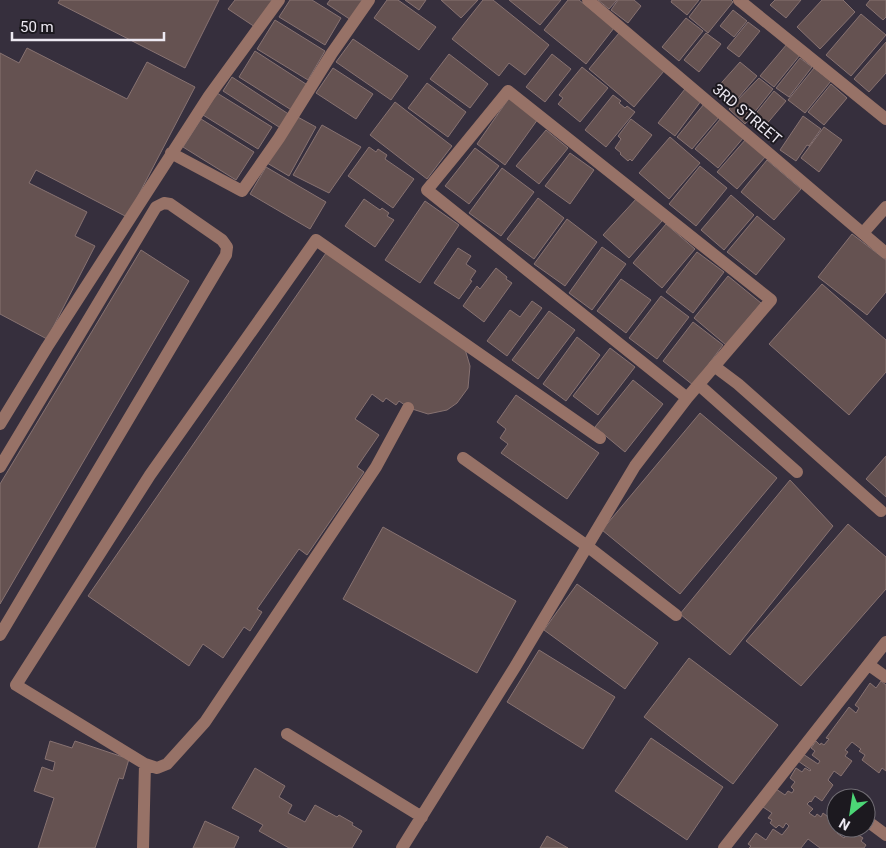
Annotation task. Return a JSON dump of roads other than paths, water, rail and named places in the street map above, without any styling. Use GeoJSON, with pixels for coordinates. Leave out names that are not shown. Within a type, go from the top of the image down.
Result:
{"type":"FeatureCollection","features":[{"type":"Feature","properties":{"kind":"street"},"geometry":{"type":"LineString","coordinates":[[0,424],[46,347],[209,96],[279,0]]}},
{"type":"Feature","properties":{"kind":"street"},"geometry":{"type":"LineString","coordinates":[[172,153],[242,191],[369,0]]}},
{"type":"Feature","properties":{"kind":"street","name":"3RD STREET"},"geometry":{"type":"LineString","coordinates":[[588,0],[886,253]]}},
{"type":"Feature","properties":{"kind":"street"},"geometry":{"type":"LineString","coordinates":[[739,0],[886,119]]}},
{"type":"Feature","properties":{"kind":"street"},"geometry":{"type":"LineString","coordinates":[[402,848],[515,667],[634,466],[687,398],[771,300],[508,91],[428,190],[687,398]]}},
{"type":"Feature","properties":{"kind":"street"},"geometry":{"type":"LineString","coordinates":[[0,467],[156,207],[164,203],[170,204],[222,240],[227,247],[226,255],[0,635]]}},
{"type":"Feature","properties":{"kind":"street"},"geometry":{"type":"LineString","coordinates":[[863,234],[886,207]]}},
{"type":"Feature","properties":{"kind":"street"},"geometry":{"type":"LineString","coordinates":[[408,408],[376,467],[205,722],[167,764],[156,768],[144,764],[16,685],[150,475],[316,240],[600,438]]}},
{"type":"Feature","properties":{"kind":"street"},"geometry":{"type":"LineString","coordinates":[[714,366],[738,384],[881,511]]}},
{"type":"Feature","properties":{"kind":"street"},"geometry":{"type":"LineString","coordinates":[[699,384],[797,472]]}},
{"type":"Feature","properties":{"kind":"street"},"geometry":{"type":"LineString","coordinates":[[463,458],[587,546],[676,615]]}},
{"type":"Feature","properties":{"kind":"street"},"geometry":{"type":"LineString","coordinates":[[724,848],[886,642]]}},
{"type":"Feature","properties":{"kind":"street"},"geometry":{"type":"LineString","coordinates":[[869,665],[886,677]]}},
{"type":"Feature","properties":{"kind":"street"},"geometry":{"type":"LineString","coordinates":[[287,734],[422,817]]}},
{"type":"Feature","properties":{"kind":"street"},"geometry":{"type":"LineString","coordinates":[[143,848],[144,764]]}}]}
